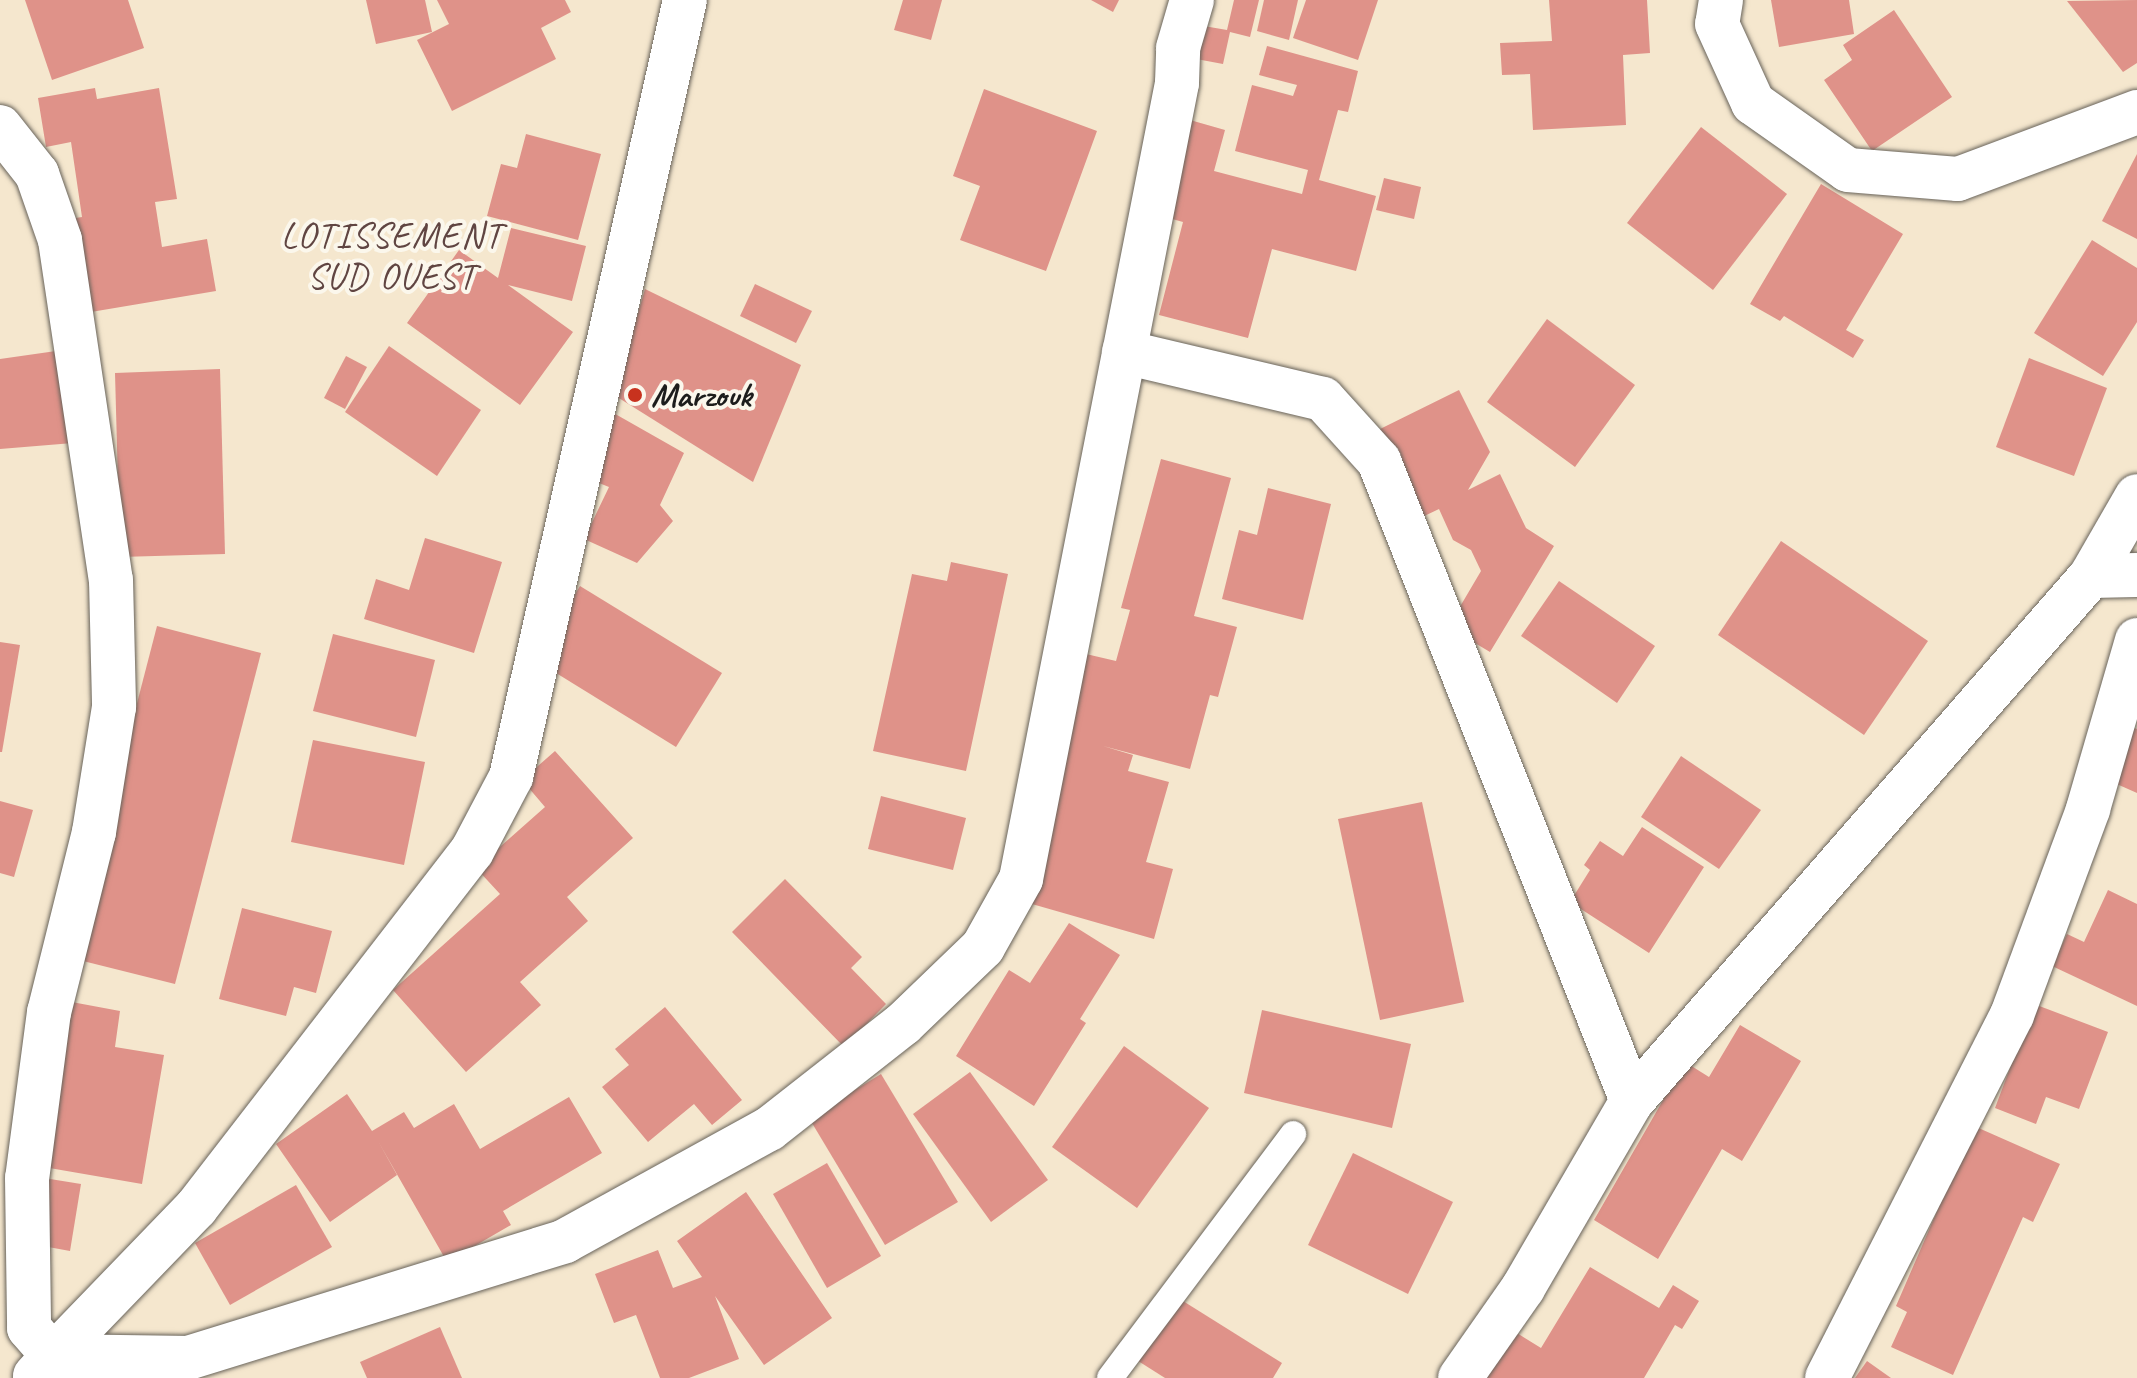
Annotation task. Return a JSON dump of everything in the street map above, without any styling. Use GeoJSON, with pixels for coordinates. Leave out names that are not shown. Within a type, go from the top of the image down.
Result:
{"type":"FeatureCollection","features":[{"type":"Feature","properties":{"kind":"street"},"geometry":{"type":"LineString","coordinates":[[43,1367],[188,1358],[565,1241],[769,1129],[903,1024],[983,947],[1021,879],[1177,83],[1178,48],[1192,0]]}},
{"type":"Feature","properties":{"kind":"street"},"geometry":{"type":"LineString","coordinates":[[1721,0],[1717,24],[1753,103],[1848,170],[1958,179],[2137,112]]}},
{"type":"Feature","properties":{"kind":"street"},"geometry":{"type":"LineString","coordinates":[[43,1367],[215,1184],[472,851],[511,777],[677,7]]}},
{"type":"Feature","properties":{"kind":"street"},"geometry":{"type":"LineString","coordinates":[[0,127],[37,174],[60,240],[111,580],[114,707],[94,832],[49,1012],[27,1178],[29,1328],[43,1367]]}},
{"type":"Feature","properties":{"kind":"street"},"geometry":{"type":"LineString","coordinates":[[1124,352],[1323,399],[1379,461],[1632,1101]]}},
{"type":"Feature","properties":{"kind":"street"},"geometry":{"type":"LineString","coordinates":[[1460,1378],[1523,1288],[1632,1101],[2091,576],[2137,496]]}},
{"type":"Feature","properties":{"kind":"street"},"geometry":{"type":"LineString","coordinates":[[2091,576],[2137,575]]}},
{"type":"Feature","properties":{"kind":"street"},"geometry":{"type":"LineString","coordinates":[[1827,1378],[2012,1015],[2088,809],[2137,640]]}},
{"type":"Feature","properties":{"kind":"lane"},"geometry":{"type":"LineString","coordinates":[[1110,1378],[1293,1134]]}},
{"type":"Feature","properties":{"kind":"building"},"geometry":{"type":"Polygon","coordinates":[[[25,0],[128,0],[144,48],[52,80],[25,0]]]}},
{"type":"Feature","properties":{"kind":"building"},"geometry":{"type":"Polygon","coordinates":[[[366,0],[425,0],[432,32],[376,44],[366,0]]]}},
{"type":"Feature","properties":{"kind":"building"},"geometry":{"type":"Polygon","coordinates":[[[437,0],[565,0],[571,12],[541,28],[556,59],[452,111],[417,40],[449,24],[437,0]]]}},
{"type":"Feature","properties":{"kind":"building"},"geometry":{"type":"Polygon","coordinates":[[[903,0],[942,0],[931,40],[894,30],[903,0]]]}},
{"type":"Feature","properties":{"kind":"building"},"geometry":{"type":"Polygon","coordinates":[[[1091,0],[1119,0],[1113,12],[1091,0]]]}},
{"type":"Feature","properties":{"kind":"building"},"geometry":{"type":"Polygon","coordinates":[[[1234,0],[1259,0],[1250,37],[1230,32],[1223,64],[1191,58],[1198,25],[1227,30],[1234,0]]]}},
{"type":"Feature","properties":{"kind":"building"},"geometry":{"type":"Polygon","coordinates":[[[1264,0],[1298,0],[1289,40],[1257,31],[1264,0]]]}},
{"type":"Feature","properties":{"kind":"building"},"geometry":{"type":"Polygon","coordinates":[[[1306,0],[1378,0],[1358,60],[1293,38],[1306,0]]]}},
{"type":"Feature","properties":{"kind":"building"},"geometry":{"type":"Polygon","coordinates":[[[1549,0],[1647,0],[1650,53],[1623,55],[1626,125],[1533,130],[1530,74],[1502,75],[1500,43],[1552,41],[1549,0]]]}},
{"type":"Feature","properties":{"kind":"building"},"geometry":{"type":"Polygon","coordinates":[[[1771,0],[1849,0],[1854,34],[1779,47],[1771,0]]]}},
{"type":"Feature","properties":{"kind":"building"},"geometry":{"type":"Polygon","coordinates":[[[2137,0],[2137,63],[2123,72],[2067,1],[2137,0]]]}},
{"type":"Feature","properties":{"kind":"building"},"geometry":{"type":"Polygon","coordinates":[[[1894,10],[1952,97],[1872,151],[1824,80],[1852,60],[1843,45],[1894,10]]]}},
{"type":"Feature","properties":{"kind":"building"},"geometry":{"type":"Polygon","coordinates":[[[1267,46],[1358,71],[1348,112],[1338,110],[1319,180],[1376,196],[1356,271],[1272,249],[1248,338],[1159,315],[1183,222],[1158,215],[1183,118],[1225,130],[1214,171],[1302,194],[1308,170],[1235,151],[1252,85],[1293,96],[1297,85],[1259,75],[1267,46]]]}},
{"type":"Feature","properties":{"kind":"building"},"geometry":{"type":"Polygon","coordinates":[[[95,88],[97,99],[159,88],[177,199],[155,202],[162,247],[207,239],[216,291],[85,313],[69,219],[82,217],[71,142],[46,147],[38,98],[95,88]]]}},
{"type":"Feature","properties":{"kind":"building"},"geometry":{"type":"Polygon","coordinates":[[[984,89],[1097,131],[1046,271],[960,240],[980,186],[953,176],[984,89]]]}},
{"type":"Feature","properties":{"kind":"building"},"geometry":{"type":"Polygon","coordinates":[[[1701,127],[1787,194],[1713,290],[1627,223],[1701,127]]]}},
{"type":"Feature","properties":{"kind":"building"},"geometry":{"type":"Polygon","coordinates":[[[526,134],[601,154],[578,240],[487,216],[501,164],[517,168],[526,134]]]}},
{"type":"Feature","properties":{"kind":"building"},"geometry":{"type":"Polygon","coordinates":[[[2137,154],[2137,239],[2102,221],[2137,154]]]}},
{"type":"Feature","properties":{"kind":"building"},"geometry":{"type":"Polygon","coordinates":[[[1384,178],[1421,187],[1414,219],[1376,210],[1384,178]]]}},
{"type":"Feature","properties":{"kind":"building"},"geometry":{"type":"Polygon","coordinates":[[[1821,184],[1903,234],[1846,330],[1864,340],[1853,358],[1784,316],[1780,321],[1750,304],[1821,184]]]}},
{"type":"Feature","properties":{"kind":"building"},"geometry":{"type":"Polygon","coordinates":[[[511,228],[586,246],[572,301],[508,285],[573,332],[520,405],[407,323],[459,250],[498,278],[511,228]]]}},
{"type":"Feature","properties":{"kind":"building"},"geometry":{"type":"Polygon","coordinates":[[[2092,240],[2137,268],[2137,322],[2103,376],[2034,333],[2092,240]]]}},
{"type":"Feature","properties":{"kind":"building"},"geometry":{"type":"Polygon","coordinates":[[[755,284],[812,311],[796,343],[740,316],[755,284]]]}},
{"type":"Feature","properties":{"kind":"building"},"geometry":{"type":"Polygon","coordinates":[[[645,289],[801,365],[753,482],[614,395],[645,289]]]}},
{"type":"Feature","properties":{"kind":"building"},"geometry":{"type":"Polygon","coordinates":[[[1547,319],[1635,385],[1575,467],[1487,402],[1547,319]]]}},
{"type":"Feature","properties":{"kind":"building"},"geometry":{"type":"Polygon","coordinates":[[[389,346],[481,410],[437,476],[345,412],[389,346]]]}},
{"type":"Feature","properties":{"kind":"building"},"geometry":{"type":"Polygon","coordinates":[[[63,350],[73,443],[0,449],[0,359],[63,350]]]}},
{"type":"Feature","properties":{"kind":"building"},"geometry":{"type":"Polygon","coordinates":[[[346,356],[367,367],[345,409],[324,398],[346,356]]]}},
{"type":"Feature","properties":{"kind":"building"},"geometry":{"type":"Polygon","coordinates":[[[2029,358],[2107,388],[2074,476],[1996,447],[2029,358]]]}},
{"type":"Feature","properties":{"kind":"building"},"geometry":{"type":"Polygon","coordinates":[[[220,369],[225,554],[120,557],[115,373],[220,369]]]}},
{"type":"Feature","properties":{"kind":"building"},"geometry":{"type":"Polygon","coordinates":[[[1459,390],[1490,452],[1468,490],[1500,474],[1526,528],[1554,546],[1490,652],[1448,627],[1481,571],[1471,550],[1453,540],[1439,509],[1418,519],[1376,431],[1459,390]]]}},
{"type":"Feature","properties":{"kind":"building"},"geometry":{"type":"Polygon","coordinates":[[[610,411],[684,453],[660,505],[673,521],[637,563],[584,539],[609,487],[589,479],[610,411]]]}},
{"type":"Feature","properties":{"kind":"building"},"geometry":{"type":"Polygon","coordinates":[[[1161,459],[1231,478],[1194,616],[1237,627],[1218,697],[1210,695],[1190,769],[1103,746],[1133,755],[1128,771],[1169,782],[1146,862],[1173,869],[1154,939],[1018,900],[1086,654],[1116,661],[1130,610],[1121,608],[1161,459]]]}},
{"type":"Feature","properties":{"kind":"building"},"geometry":{"type":"Polygon","coordinates":[[[1268,488],[1331,504],[1303,620],[1222,599],[1239,530],[1257,535],[1268,488]]]}},
{"type":"Feature","properties":{"kind":"building"},"geometry":{"type":"Polygon","coordinates":[[[425,538],[502,562],[474,653],[364,619],[376,579],[409,590],[425,538]]]}},
{"type":"Feature","properties":{"kind":"building"},"geometry":{"type":"Polygon","coordinates":[[[1781,541],[1928,641],[1864,735],[1718,635],[1781,541]]]}},
{"type":"Feature","properties":{"kind":"building"},"geometry":{"type":"Polygon","coordinates":[[[951,562],[1008,574],[966,771],[873,751],[912,574],[947,581],[951,562]]]}},
{"type":"Feature","properties":{"kind":"building"},"geometry":{"type":"Polygon","coordinates":[[[1559,581],[1655,646],[1617,703],[1521,636],[1559,581]]]}},
{"type":"Feature","properties":{"kind":"building"},"geometry":{"type":"Polygon","coordinates":[[[580,586],[722,673],[676,747],[535,660],[580,586]]]}},
{"type":"Feature","properties":{"kind":"building"},"geometry":{"type":"Polygon","coordinates":[[[157,626],[261,653],[175,984],[71,958],[157,626]]]}},
{"type":"Feature","properties":{"kind":"building"},"geometry":{"type":"Polygon","coordinates":[[[333,634],[435,660],[416,737],[313,711],[333,634]]]}},
{"type":"Feature","properties":{"kind":"building"},"geometry":{"type":"Polygon","coordinates":[[[0,642],[20,645],[2,752],[0,752],[0,642]]]}},
{"type":"Feature","properties":{"kind":"building"},"geometry":{"type":"Polygon","coordinates":[[[2124,724],[2137,729],[2137,793],[2101,777],[2124,724]]]}},
{"type":"Feature","properties":{"kind":"building"},"geometry":{"type":"Polygon","coordinates":[[[313,740],[425,762],[404,865],[291,842],[313,740]]]}},
{"type":"Feature","properties":{"kind":"building"},"geometry":{"type":"Polygon","coordinates":[[[555,751],[633,838],[567,897],[588,921],[520,982],[541,1005],[466,1072],[393,990],[500,894],[476,868],[545,807],[522,780],[555,751]]]}},
{"type":"Feature","properties":{"kind":"building"},"geometry":{"type":"Polygon","coordinates":[[[1681,756],[1761,810],[1719,869],[1641,817],[1681,756]]]}},
{"type":"Feature","properties":{"kind":"building"},"geometry":{"type":"Polygon","coordinates":[[[881,796],[966,818],[953,870],[868,849],[881,796]]]}},
{"type":"Feature","properties":{"kind":"building"},"geometry":{"type":"Polygon","coordinates":[[[0,801],[33,810],[14,877],[0,873],[0,801]]]}},
{"type":"Feature","properties":{"kind":"building"},"geometry":{"type":"Polygon","coordinates":[[[1422,802],[1464,1002],[1380,1020],[1338,819],[1422,802]]]}},
{"type":"Feature","properties":{"kind":"building"},"geometry":{"type":"Polygon","coordinates":[[[1642,827],[1704,867],[1649,953],[1570,902],[1590,870],[1584,865],[1600,841],[1623,856],[1642,827]]]}},
{"type":"Feature","properties":{"kind":"building"},"geometry":{"type":"Polygon","coordinates":[[[785,879],[862,957],[851,968],[886,1004],[844,1047],[732,932],[785,879]]]}},
{"type":"Feature","properties":{"kind":"building"},"geometry":{"type":"Polygon","coordinates":[[[2108,890],[2137,904],[2137,1006],[2052,966],[2067,934],[2084,942],[2108,890]]]}},
{"type":"Feature","properties":{"kind":"building"},"geometry":{"type":"Polygon","coordinates":[[[242,908],[332,931],[316,993],[294,987],[286,1016],[219,999],[242,908]]]}},
{"type":"Feature","properties":{"kind":"building"},"geometry":{"type":"Polygon","coordinates":[[[1069,923],[1120,955],[1080,1019],[1086,1023],[1034,1106],[956,1056],[1009,970],[1030,983],[1069,923]]]}},
{"type":"Feature","properties":{"kind":"building"},"geometry":{"type":"Polygon","coordinates":[[[61,1000],[120,1011],[115,1047],[164,1055],[142,1184],[32,1165],[61,1000]]]}},
{"type":"Feature","properties":{"kind":"building"},"geometry":{"type":"Polygon","coordinates":[[[2034,1004],[2108,1032],[2079,1109],[2046,1097],[2036,1124],[1995,1108],[2034,1004]]]}},
{"type":"Feature","properties":{"kind":"building"},"geometry":{"type":"Polygon","coordinates":[[[665,1007],[742,1100],[712,1125],[694,1104],[648,1142],[602,1087],[629,1065],[615,1049],[665,1007]]]}},
{"type":"Feature","properties":{"kind":"building"},"geometry":{"type":"Polygon","coordinates":[[[1262,1010],[1411,1044],[1392,1128],[1244,1093],[1262,1010]]]}},
{"type":"Feature","properties":{"kind":"building"},"geometry":{"type":"Polygon","coordinates":[[[1740,1025],[1801,1061],[1742,1161],[1722,1149],[1658,1259],[1594,1220],[1685,1062],[1709,1077],[1740,1025]]]}},
{"type":"Feature","properties":{"kind":"building"},"geometry":{"type":"Polygon","coordinates":[[[1124,1046],[1209,1108],[1137,1208],[1052,1147],[1124,1046]]]}},
{"type":"Feature","properties":{"kind":"building"},"geometry":{"type":"Polygon","coordinates":[[[970,1072],[1048,1180],[991,1222],[913,1114],[970,1072]]]}},
{"type":"Feature","properties":{"kind":"building"},"geometry":{"type":"Polygon","coordinates":[[[881,1074],[958,1202],[885,1245],[809,1118],[881,1074]]]}},
{"type":"Feature","properties":{"kind":"building"},"geometry":{"type":"Polygon","coordinates":[[[347,1094],[372,1131],[404,1112],[414,1128],[454,1104],[480,1149],[569,1097],[602,1153],[503,1211],[511,1225],[447,1262],[378,1141],[397,1175],[330,1222],[276,1144],[347,1094]]]}},
{"type":"Feature","properties":{"kind":"building"},"geometry":{"type":"Polygon","coordinates":[[[1974,1126],[2060,1164],[2033,1222],[2023,1217],[1953,1375],[1891,1347],[1907,1312],[1896,1306],[1974,1126]]]}},
{"type":"Feature","properties":{"kind":"building"},"geometry":{"type":"Polygon","coordinates":[[[1353,1153],[1453,1202],[1408,1294],[1308,1245],[1353,1153]]]}},
{"type":"Feature","properties":{"kind":"building"},"geometry":{"type":"Polygon","coordinates":[[[827,1163],[881,1256],[827,1288],[773,1194],[827,1163]]]}},
{"type":"Feature","properties":{"kind":"building"},"geometry":{"type":"Polygon","coordinates":[[[44,1178],[81,1184],[70,1251],[32,1244],[44,1178]]]}},
{"type":"Feature","properties":{"kind":"building"},"geometry":{"type":"Polygon","coordinates":[[[296,1185],[332,1247],[230,1305],[195,1243],[296,1185]]]}},
{"type":"Feature","properties":{"kind":"building"},"geometry":{"type":"Polygon","coordinates":[[[746,1192],[832,1318],[764,1365],[715,1296],[739,1359],[689,1378],[660,1378],[636,1315],[614,1323],[595,1274],[658,1250],[673,1288],[702,1277],[677,1241],[746,1192]]]}},
{"type":"Feature","properties":{"kind":"building"},"geometry":{"type":"Polygon","coordinates":[[[1590,1267],[1659,1308],[1673,1285],[1699,1301],[1682,1329],[1675,1325],[1644,1378],[1468,1378],[1501,1323],[1541,1348],[1590,1267]]]}},
{"type":"Feature","properties":{"kind":"building"},"geometry":{"type":"Polygon","coordinates":[[[1175,1296],[1282,1363],[1273,1378],[1165,1378],[1135,1359],[1175,1296]]]}},
{"type":"Feature","properties":{"kind":"building"},"geometry":{"type":"Polygon","coordinates":[[[440,1327],[462,1378],[367,1378],[360,1362],[440,1327]]]}},
{"type":"Feature","properties":{"kind":"building"},"geometry":{"type":"Polygon","coordinates":[[[1867,1361],[1891,1378],[1855,1378],[1867,1361]]]}},
{"type":"Feature","properties":{"kind":"place","name":"Marzouk"},"geometry":{"type":"Point","coordinates":[635,395]}},
{"type":"Feature","properties":{"kind":"district","name":"LOTISSEMENT SUD OUEST"},"geometry":{"type":"Point","coordinates":[392,256]}}]}
